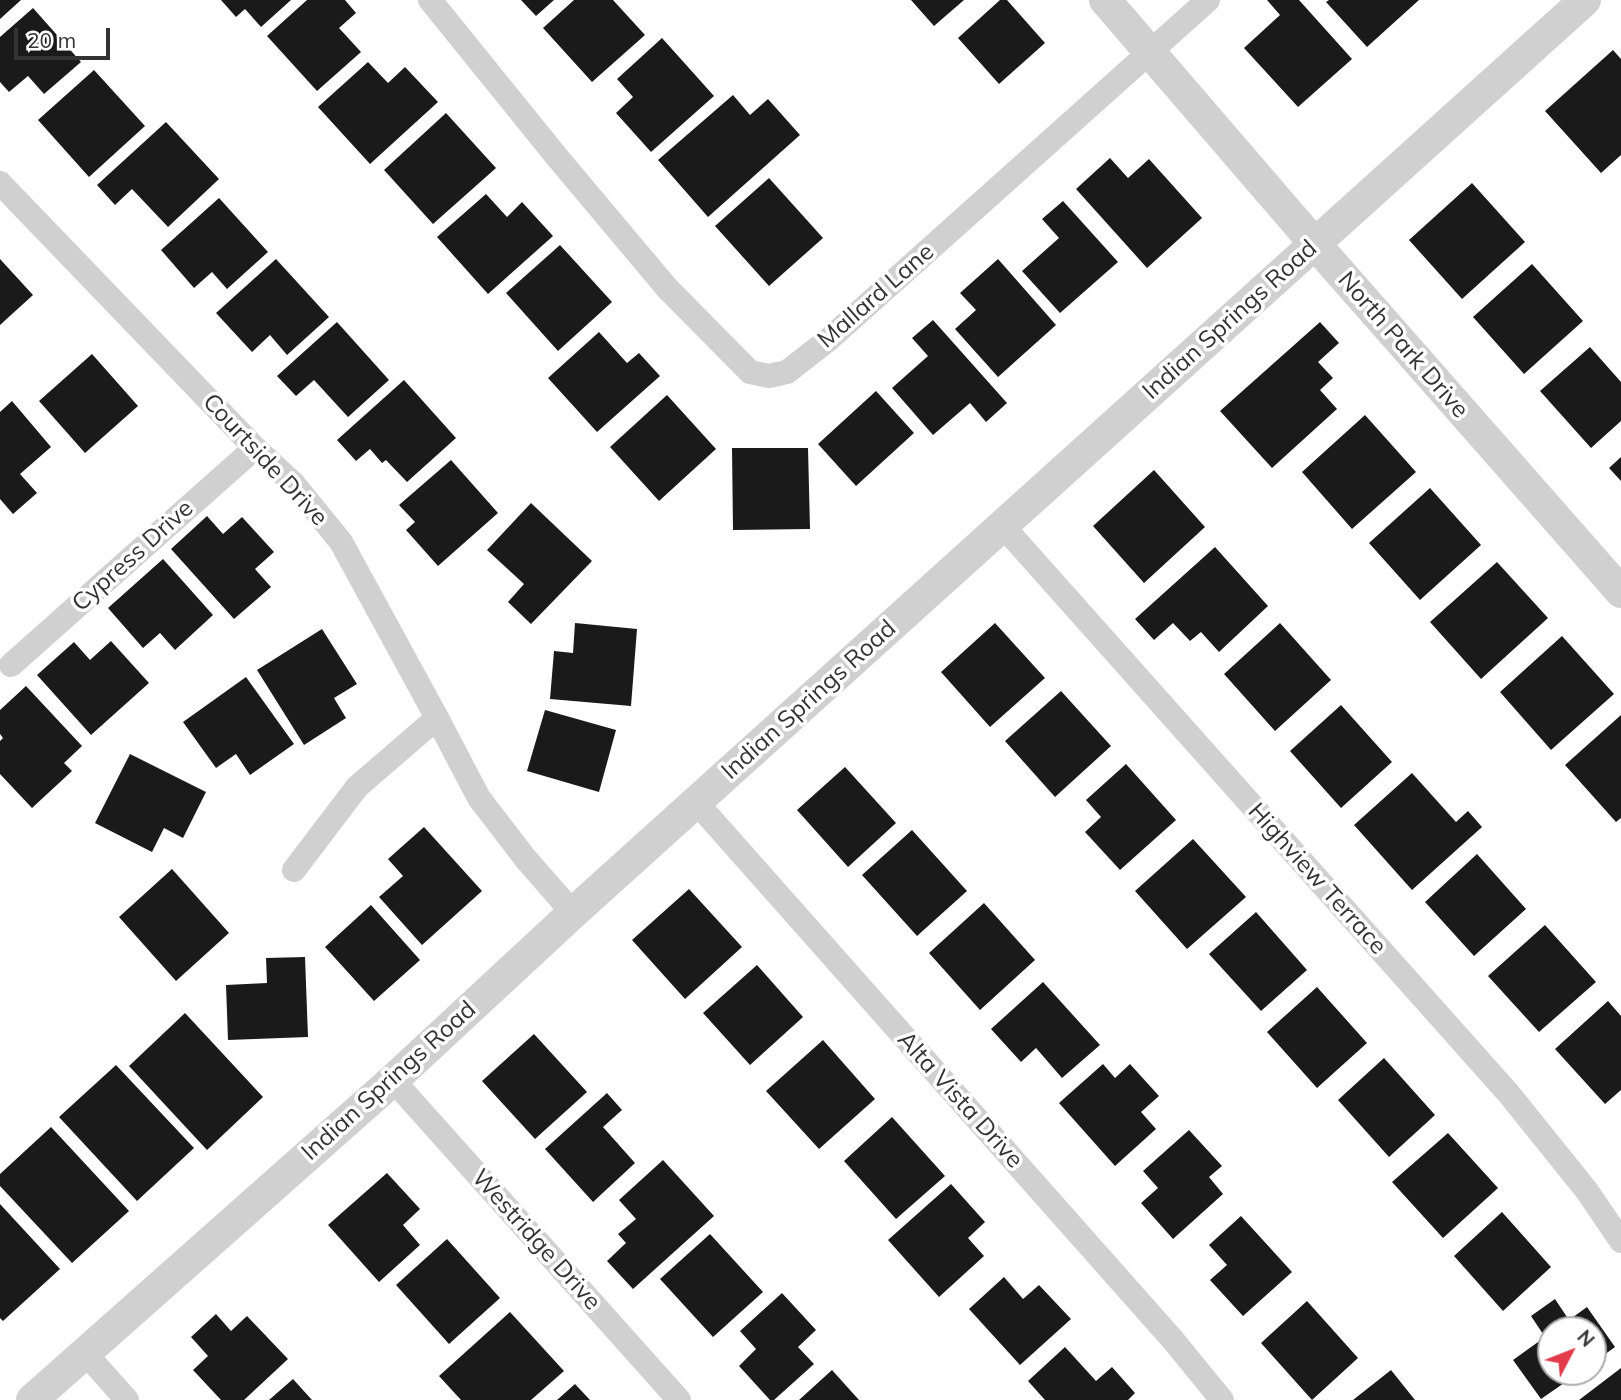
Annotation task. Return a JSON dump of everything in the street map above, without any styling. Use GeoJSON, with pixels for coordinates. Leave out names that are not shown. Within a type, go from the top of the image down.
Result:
{"type":"FeatureCollection","features":[{"type":"Feature","properties":{"kind":"street","name":"Mallard Lane"},"geometry":{"type":"LineString","coordinates":[[430,0],[557,158],[667,288],[750,372],[769,376],[787,372],[828,340],[1208,0]]}},
{"type":"Feature","properties":{"kind":"street","name":"North Park Drive"},"geometry":{"type":"LineString","coordinates":[[1105,0],[1621,592]]}},
{"type":"Feature","properties":{"kind":"street","name":"Indian Springs Road"},"geometry":{"type":"LineString","coordinates":[[32,1400],[393,1080],[695,802],[1585,0]]}},
{"type":"Feature","properties":{"kind":"street","name":"Courtside Drive"},"geometry":{"type":"LineString","coordinates":[[0,183],[255,448],[293,483],[341,542],[479,798],[525,858],[573,913]]}},
{"type":"Feature","properties":{"kind":"street","name":"Cypress Drive"},"geometry":{"type":"LineString","coordinates":[[11,664],[255,448]]}},
{"type":"Feature","properties":{"kind":"street","name":"Highview Terrace"},"geometry":{"type":"LineString","coordinates":[[1002,526],[1509,1094],[1587,1191],[1621,1241]]}},
{"type":"Feature","properties":{"kind":"street"},"geometry":{"type":"LineString","coordinates":[[293,870],[357,787],[438,718]]}},
{"type":"Feature","properties":{"kind":"street","name":"Alta Vista Drive"},"geometry":{"type":"LineString","coordinates":[[695,802],[1173,1340],[1222,1400]]}},
{"type":"Feature","properties":{"kind":"street","name":"Westridge Drive"},"geometry":{"type":"LineString","coordinates":[[393,1080],[679,1400]]}},
{"type":"Feature","properties":{"kind":"street"},"geometry":{"type":"LineString","coordinates":[[85,1353],[127,1400]]}},
{"type":"Feature","properties":{"kind":"building"},"geometry":{"type":"Polygon","coordinates":[[[0,0],[21,0],[0,19],[0,0]]]}},
{"type":"Feature","properties":{"kind":"building"},"geometry":{"type":"Polygon","coordinates":[[[221,0],[291,0],[261,27],[245,9],[236,17],[221,0]]]}},
{"type":"Feature","properties":{"kind":"building"},"geometry":{"type":"Polygon","coordinates":[[[307,0],[345,0],[356,13],[339,28],[361,52],[317,91],[267,36],[307,0]]]}},
{"type":"Feature","properties":{"kind":"building"},"geometry":{"type":"Polygon","coordinates":[[[521,0],[554,0],[536,16],[521,0]]]}},
{"type":"Feature","properties":{"kind":"building"},"geometry":{"type":"Polygon","coordinates":[[[574,0],[613,0],[645,35],[592,82],[543,28],[574,0]]]}},
{"type":"Feature","properties":{"kind":"building"},"geometry":{"type":"Polygon","coordinates":[[[911,0],[964,0],[934,26],[911,0]]]}},
{"type":"Feature","properties":{"kind":"building"},"geometry":{"type":"Polygon","coordinates":[[[1000,0],[1007,0],[1045,43],[999,84],[958,38],[1000,0]]]}},
{"type":"Feature","properties":{"kind":"building"},"geometry":{"type":"Polygon","coordinates":[[[1267,0],[1299,0],[1352,59],[1298,107],[1244,48],[1280,15],[1267,0]]]}},
{"type":"Feature","properties":{"kind":"building"},"geometry":{"type":"Polygon","coordinates":[[[1419,0],[1367,47],[1326,2],[1419,0]]]}},
{"type":"Feature","properties":{"kind":"building"},"geometry":{"type":"Polygon","coordinates":[[[33,8],[81,62],[44,94],[28,76],[9,92],[0,82],[0,37],[33,8]]]}},
{"type":"Feature","properties":{"kind":"building"},"geometry":{"type":"Polygon","coordinates":[[[662,38],[714,96],[651,152],[616,113],[633,97],[617,79],[662,38]]]}},
{"type":"Feature","properties":{"kind":"building"},"geometry":{"type":"Polygon","coordinates":[[[1613,50],[1621,59],[1621,155],[1601,173],[1545,111],[1613,50]]]}},
{"type":"Feature","properties":{"kind":"building"},"geometry":{"type":"Polygon","coordinates":[[[368,62],[388,83],[405,67],[438,102],[370,164],[318,107],[368,62]]]}},
{"type":"Feature","properties":{"kind":"building"},"geometry":{"type":"Polygon","coordinates":[[[94,70],[145,126],[89,177],[38,120],[94,70]]]}},
{"type":"Feature","properties":{"kind":"building"},"geometry":{"type":"Polygon","coordinates":[[[733,95],[750,115],[768,99],[800,135],[708,217],[658,160],[733,95]]]}},
{"type":"Feature","properties":{"kind":"building"},"geometry":{"type":"Polygon","coordinates":[[[446,113],[496,168],[433,224],[384,170],[446,113]]]}},
{"type":"Feature","properties":{"kind":"building"},"geometry":{"type":"Polygon","coordinates":[[[166,122],[219,179],[168,227],[132,189],[115,205],[97,185],[166,122]]]}},
{"type":"Feature","properties":{"kind":"building"},"geometry":{"type":"Polygon","coordinates":[[[1110,158],[1128,178],[1149,159],[1202,218],[1147,268],[1076,189],[1110,158]]]}},
{"type":"Feature","properties":{"kind":"building"},"geometry":{"type":"Polygon","coordinates":[[[769,178],[823,238],[769,286],[715,226],[769,178]]]}},
{"type":"Feature","properties":{"kind":"building"},"geometry":{"type":"Polygon","coordinates":[[[1472,183],[1525,242],[1462,299],[1409,240],[1472,183]]]}},
{"type":"Feature","properties":{"kind":"building"},"geometry":{"type":"Polygon","coordinates":[[[486,194],[507,217],[522,202],[553,236],[488,294],[437,237],[486,194]]]}},
{"type":"Feature","properties":{"kind":"building"},"geometry":{"type":"Polygon","coordinates":[[[219,198],[268,252],[227,289],[212,272],[194,288],[161,250],[219,198]]]}},
{"type":"Feature","properties":{"kind":"building"},"geometry":{"type":"Polygon","coordinates":[[[1063,201],[1118,262],[1060,313],[1022,271],[1059,238],[1042,219],[1063,201]]]}},
{"type":"Feature","properties":{"kind":"building"},"geometry":{"type":"Polygon","coordinates":[[[560,245],[612,302],[558,351],[506,293],[560,245]]]}},
{"type":"Feature","properties":{"kind":"building"},"geometry":{"type":"Polygon","coordinates":[[[0,259],[33,295],[0,325],[0,259]]]}},
{"type":"Feature","properties":{"kind":"building"},"geometry":{"type":"Polygon","coordinates":[[[276,259],[329,317],[287,355],[270,335],[252,352],[216,313],[276,259]]]}},
{"type":"Feature","properties":{"kind":"building"},"geometry":{"type":"Polygon","coordinates":[[[998,259],[1056,325],[998,377],[955,329],[976,310],[960,293],[998,259]]]}},
{"type":"Feature","properties":{"kind":"building"},"geometry":{"type":"Polygon","coordinates":[[[1532,264],[1583,321],[1524,374],[1473,317],[1532,264]]]}},
{"type":"Feature","properties":{"kind":"building"},"geometry":{"type":"Polygon","coordinates":[[[933,320],[1007,403],[986,422],[970,403],[933,435],[892,388],[928,356],[912,338],[933,320]]]}},
{"type":"Feature","properties":{"kind":"building"},"geometry":{"type":"Polygon","coordinates":[[[337,322],[389,380],[348,417],[314,380],[296,396],[277,376],[337,322]]]}},
{"type":"Feature","properties":{"kind":"building"},"geometry":{"type":"Polygon","coordinates":[[[1320,322],[1339,343],[1318,362],[1333,378],[1320,390],[1337,409],[1272,468],[1220,411],[1320,322]]]}},
{"type":"Feature","properties":{"kind":"building"},"geometry":{"type":"Polygon","coordinates":[[[599,332],[627,363],[639,353],[660,376],[597,432],[548,378],[599,332]]]}},
{"type":"Feature","properties":{"kind":"building"},"geometry":{"type":"Polygon","coordinates":[[[1590,347],[1621,382],[1621,421],[1591,448],[1540,391],[1590,347]]]}},
{"type":"Feature","properties":{"kind":"building"},"geometry":{"type":"Polygon","coordinates":[[[92,354],[138,406],[85,453],[39,401],[92,354]]]}},
{"type":"Feature","properties":{"kind":"building"},"geometry":{"type":"Polygon","coordinates":[[[404,380],[456,438],[407,482],[386,460],[382,463],[370,449],[356,461],[337,440],[404,380]]]}},
{"type":"Feature","properties":{"kind":"building"},"geometry":{"type":"Polygon","coordinates":[[[876,391],[914,433],[856,486],[818,444],[876,391]]]}},
{"type":"Feature","properties":{"kind":"building"},"geometry":{"type":"Polygon","coordinates":[[[667,395],[716,449],[659,501],[610,447],[667,395]]]}},
{"type":"Feature","properties":{"kind":"building"},"geometry":{"type":"Polygon","coordinates":[[[12,401],[51,447],[20,474],[37,493],[13,514],[0,499],[0,412],[12,401]]]}},
{"type":"Feature","properties":{"kind":"building"},"geometry":{"type":"Polygon","coordinates":[[[1365,415],[1416,472],[1352,529],[1302,472],[1365,415]]]}},
{"type":"Feature","properties":{"kind":"building"},"geometry":{"type":"Polygon","coordinates":[[[732,448],[808,448],[810,529],[733,530],[732,448]]]}},
{"type":"Feature","properties":{"kind":"building"},"geometry":{"type":"Polygon","coordinates":[[[1621,457],[1621,481],[1609,468],[1621,457]]]}},
{"type":"Feature","properties":{"kind":"building"},"geometry":{"type":"Polygon","coordinates":[[[451,460],[498,513],[438,566],[406,530],[415,522],[399,505],[451,460]]]}},
{"type":"Feature","properties":{"kind":"building"},"geometry":{"type":"Polygon","coordinates":[[[1154,470],[1205,527],[1144,583],[1093,526],[1154,470]]]}},
{"type":"Feature","properties":{"kind":"building"},"geometry":{"type":"Polygon","coordinates":[[[1430,488],[1481,545],[1420,600],[1369,543],[1430,488]]]}},
{"type":"Feature","properties":{"kind":"building"},"geometry":{"type":"Polygon","coordinates":[[[531,503],[592,561],[531,624],[508,602],[524,584],[487,550],[531,503]]]}},
{"type":"Feature","properties":{"kind":"building"},"geometry":{"type":"Polygon","coordinates":[[[207,516],[223,534],[242,517],[274,552],[255,569],[271,587],[234,619],[171,549],[207,516]]]}},
{"type":"Feature","properties":{"kind":"building"},"geometry":{"type":"Polygon","coordinates":[[[1215,547],[1268,606],[1219,652],[1201,632],[1190,641],[1173,623],[1154,640],[1135,619],[1215,547]]]}},
{"type":"Feature","properties":{"kind":"building"},"geometry":{"type":"Polygon","coordinates":[[[163,559],[213,615],[175,650],[160,633],[143,648],[108,608],[163,559]]]}},
{"type":"Feature","properties":{"kind":"building"},"geometry":{"type":"Polygon","coordinates":[[[1497,562],[1548,618],[1481,679],[1430,622],[1497,562]]]}},
{"type":"Feature","properties":{"kind":"building"},"geometry":{"type":"Polygon","coordinates":[[[575,623],[637,629],[631,706],[550,699],[554,651],[573,653],[575,623]]]}},
{"type":"Feature","properties":{"kind":"building"},"geometry":{"type":"Polygon","coordinates":[[[995,623],[1045,678],[990,727],[941,672],[995,623]]]}},
{"type":"Feature","properties":{"kind":"building"},"geometry":{"type":"Polygon","coordinates":[[[1280,623],[1331,680],[1275,731],[1224,674],[1280,623]]]}},
{"type":"Feature","properties":{"kind":"building"},"geometry":{"type":"Polygon","coordinates":[[[322,629],[357,684],[334,698],[346,718],[304,745],[257,670],[322,629]]]}},
{"type":"Feature","properties":{"kind":"building"},"geometry":{"type":"Polygon","coordinates":[[[1562,636],[1614,694],[1551,750],[1500,692],[1562,636]]]}},
{"type":"Feature","properties":{"kind":"building"},"geometry":{"type":"Polygon","coordinates":[[[111,641],[149,683],[91,735],[37,675],[74,642],[90,660],[111,641]]]}},
{"type":"Feature","properties":{"kind":"building"},"geometry":{"type":"Polygon","coordinates":[[[246,677],[294,744],[250,775],[236,754],[216,768],[183,722],[246,677]]]}},
{"type":"Feature","properties":{"kind":"building"},"geometry":{"type":"Polygon","coordinates":[[[26,686],[82,746],[64,763],[72,771],[32,808],[0,774],[0,741],[3,738],[0,734],[0,710],[26,686]]]}},
{"type":"Feature","properties":{"kind":"building"},"geometry":{"type":"Polygon","coordinates":[[[1061,691],[1111,746],[1055,797],[1005,741],[1061,691]]]}},
{"type":"Feature","properties":{"kind":"building"},"geometry":{"type":"Polygon","coordinates":[[[1341,705],[1392,762],[1341,808],[1290,751],[1341,705]]]}},
{"type":"Feature","properties":{"kind":"building"},"geometry":{"type":"Polygon","coordinates":[[[545,710],[616,730],[599,792],[527,771],[545,710]]]}},
{"type":"Feature","properties":{"kind":"building"},"geometry":{"type":"Polygon","coordinates":[[[1621,715],[1621,818],[1616,822],[1565,765],[1621,715]]]}},
{"type":"Feature","properties":{"kind":"building"},"geometry":{"type":"Polygon","coordinates":[[[130,754],[206,792],[183,838],[164,828],[152,852],[95,823],[130,754]]]}},
{"type":"Feature","properties":{"kind":"building"},"geometry":{"type":"Polygon","coordinates":[[[1126,764],[1176,820],[1120,870],[1085,832],[1101,817],[1086,800],[1126,764]]]}},
{"type":"Feature","properties":{"kind":"building"},"geometry":{"type":"Polygon","coordinates":[[[845,767],[896,823],[848,867],[797,810],[845,767]]]}},
{"type":"Feature","properties":{"kind":"building"},"geometry":{"type":"Polygon","coordinates":[[[1412,773],[1456,822],[1468,811],[1482,827],[1412,890],[1354,825],[1412,773]]]}},
{"type":"Feature","properties":{"kind":"building"},"geometry":{"type":"Polygon","coordinates":[[[424,827],[482,891],[422,945],[379,897],[403,876],[388,859],[424,827]]]}},
{"type":"Feature","properties":{"kind":"building"},"geometry":{"type":"Polygon","coordinates":[[[912,830],[967,891],[917,936],[862,875],[912,830]]]}},
{"type":"Feature","properties":{"kind":"building"},"geometry":{"type":"Polygon","coordinates":[[[1193,839],[1246,897],[1187,949],[1135,891],[1193,839]]]}},
{"type":"Feature","properties":{"kind":"building"},"geometry":{"type":"Polygon","coordinates":[[[1477,854],[1526,909],[1474,956],[1425,902],[1477,854]]]}},
{"type":"Feature","properties":{"kind":"building"},"geometry":{"type":"Polygon","coordinates":[[[172,869],[229,933],[176,981],[119,917],[172,869]]]}},
{"type":"Feature","properties":{"kind":"building"},"geometry":{"type":"Polygon","coordinates":[[[689,889],[742,947],[685,999],[632,940],[689,889]]]}},
{"type":"Feature","properties":{"kind":"building"},"geometry":{"type":"Polygon","coordinates":[[[984,903],[1035,960],[980,1010],[929,953],[984,903]]]}},
{"type":"Feature","properties":{"kind":"building"},"geometry":{"type":"Polygon","coordinates":[[[371,905],[420,960],[374,1001],[325,947],[371,905]]]}},
{"type":"Feature","properties":{"kind":"building"},"geometry":{"type":"Polygon","coordinates":[[[1256,912],[1307,970],[1261,1011],[1209,954],[1256,912]]]}},
{"type":"Feature","properties":{"kind":"building"},"geometry":{"type":"Polygon","coordinates":[[[1545,925],[1596,982],[1539,1032],[1488,976],[1545,925]]]}},
{"type":"Feature","properties":{"kind":"building"},"geometry":{"type":"Polygon","coordinates":[[[305,957],[308,1037],[228,1040],[226,985],[267,983],[266,958],[305,957]]]}},
{"type":"Feature","properties":{"kind":"building"},"geometry":{"type":"Polygon","coordinates":[[[757,965],[803,1017],[750,1065],[703,1013],[757,965]]]}},
{"type":"Feature","properties":{"kind":"building"},"geometry":{"type":"Polygon","coordinates":[[[1043,982],[1100,1045],[1062,1078],[1036,1048],[1021,1062],[991,1029],[1043,982]]]}},
{"type":"Feature","properties":{"kind":"building"},"geometry":{"type":"Polygon","coordinates":[[[1317,987],[1367,1043],[1317,1088],[1267,1032],[1317,987]]]}},
{"type":"Feature","properties":{"kind":"building"},"geometry":{"type":"Polygon","coordinates":[[[1608,1001],[1621,1016],[1621,1090],[1605,1104],[1555,1049],[1608,1001]]]}},
{"type":"Feature","properties":{"kind":"building"},"geometry":{"type":"Polygon","coordinates":[[[185,1013],[263,1097],[207,1150],[129,1066],[185,1013]]]}},
{"type":"Feature","properties":{"kind":"building"},"geometry":{"type":"Polygon","coordinates":[[[534,1034],[587,1092],[535,1139],[482,1081],[534,1034]]]}},
{"type":"Feature","properties":{"kind":"building"},"geometry":{"type":"Polygon","coordinates":[[[823,1040],[875,1099],[819,1149],[766,1091],[823,1040]]]}},
{"type":"Feature","properties":{"kind":"building"},"geometry":{"type":"Polygon","coordinates":[[[1384,1058],[1435,1115],[1389,1157],[1338,1100],[1384,1058]]]}},
{"type":"Feature","properties":{"kind":"building"},"geometry":{"type":"Polygon","coordinates":[[[1103,1064],[1115,1078],[1130,1064],[1159,1096],[1141,1112],[1156,1129],[1115,1166],[1059,1103],[1103,1064]]]}},
{"type":"Feature","properties":{"kind":"building"},"geometry":{"type":"Polygon","coordinates":[[[116,1065],[194,1148],[137,1201],[59,1117],[116,1065]]]}},
{"type":"Feature","properties":{"kind":"building"},"geometry":{"type":"Polygon","coordinates":[[[607,1093],[622,1110],[603,1127],[635,1163],[593,1202],[545,1149],[607,1093]]]}},
{"type":"Feature","properties":{"kind":"building"},"geometry":{"type":"Polygon","coordinates":[[[892,1117],[945,1176],[896,1219],[844,1161],[892,1117]]]}},
{"type":"Feature","properties":{"kind":"building"},"geometry":{"type":"Polygon","coordinates":[[[51,1127],[129,1211],[72,1263],[0,1186],[0,1174],[51,1127]]]}},
{"type":"Feature","properties":{"kind":"building"},"geometry":{"type":"Polygon","coordinates":[[[1189,1130],[1222,1166],[1209,1177],[1223,1194],[1173,1239],[1141,1203],[1158,1188],[1143,1171],[1189,1130]]]}},
{"type":"Feature","properties":{"kind":"building"},"geometry":{"type":"Polygon","coordinates":[[[1448,1133],[1498,1188],[1443,1238],[1392,1182],[1448,1133]]]}},
{"type":"Feature","properties":{"kind":"building"},"geometry":{"type":"Polygon","coordinates":[[[663,1160],[714,1216],[633,1289],[607,1261],[626,1243],[618,1234],[636,1219],[619,1200],[663,1160]]]}},
{"type":"Feature","properties":{"kind":"building"},"geometry":{"type":"Polygon","coordinates":[[[387,1173],[420,1209],[403,1225],[420,1245],[379,1282],[328,1225],[387,1173]]]}},
{"type":"Feature","properties":{"kind":"building"},"geometry":{"type":"Polygon","coordinates":[[[951,1184],[985,1222],[968,1238],[984,1256],[939,1297],[888,1240],[951,1184]]]}},
{"type":"Feature","properties":{"kind":"building"},"geometry":{"type":"Polygon","coordinates":[[[0,1204],[60,1269],[3,1321],[0,1318],[0,1204]]]}},
{"type":"Feature","properties":{"kind":"building"},"geometry":{"type":"Polygon","coordinates":[[[1502,1212],[1551,1267],[1503,1311],[1454,1256],[1502,1212]]]}},
{"type":"Feature","properties":{"kind":"building"},"geometry":{"type":"Polygon","coordinates":[[[1241,1216],[1292,1272],[1243,1316],[1210,1280],[1227,1265],[1209,1245],[1241,1216]]]}},
{"type":"Feature","properties":{"kind":"building"},"geometry":{"type":"Polygon","coordinates":[[[710,1234],[763,1292],[713,1337],[660,1279],[710,1234]]]}},
{"type":"Feature","properties":{"kind":"building"},"geometry":{"type":"Polygon","coordinates":[[[447,1239],[500,1298],[449,1344],[396,1285],[447,1239]]]}},
{"type":"Feature","properties":{"kind":"building"},"geometry":{"type":"Polygon","coordinates":[[[1004,1277],[1023,1299],[1039,1285],[1071,1319],[1020,1365],[969,1309],[1004,1277]]]}},
{"type":"Feature","properties":{"kind":"building"},"geometry":{"type":"Polygon","coordinates":[[[782,1293],[816,1330],[798,1347],[814,1364],[774,1400],[770,1400],[739,1366],[756,1349],[740,1331],[782,1293]]]}},
{"type":"Feature","properties":{"kind":"building"},"geometry":{"type":"Polygon","coordinates":[[[1555,1299],[1566,1316],[1537,1316],[1537,1325],[1531,1316],[1555,1299]]]}},
{"type":"Feature","properties":{"kind":"building"},"geometry":{"type":"Polygon","coordinates":[[[1307,1301],[1358,1358],[1312,1400],[1261,1343],[1307,1301]]]}},
{"type":"Feature","properties":{"kind":"building"},"geometry":{"type":"Polygon","coordinates":[[[1587,1307],[1593,1316],[1575,1316],[1587,1307]]]}},
{"type":"Feature","properties":{"kind":"building"},"geometry":{"type":"Polygon","coordinates":[[[510,1312],[564,1371],[531,1400],[461,1400],[439,1376],[510,1312]]]}},
{"type":"Feature","properties":{"kind":"building"},"geometry":{"type":"Polygon","coordinates":[[[216,1314],[231,1331],[247,1316],[288,1359],[244,1400],[221,1400],[193,1370],[208,1356],[191,1337],[216,1314]]]}},
{"type":"Feature","properties":{"kind":"building"},"geometry":{"type":"Polygon","coordinates":[[[1607,1336],[1615,1347],[1607,1353],[1607,1336]]]}},
{"type":"Feature","properties":{"kind":"building"},"geometry":{"type":"Polygon","coordinates":[[[1537,1343],[1537,1386],[1560,1386],[1541,1399],[1513,1360],[1537,1343]]]}},
{"type":"Feature","properties":{"kind":"building"},"geometry":{"type":"Polygon","coordinates":[[[1065,1347],[1096,1381],[1112,1367],[1135,1393],[1128,1400],[1045,1400],[1028,1381],[1065,1347]]]}},
{"type":"Feature","properties":{"kind":"building"},"geometry":{"type":"Polygon","coordinates":[[[1621,1368],[1621,1400],[1579,1400],[1597,1386],[1607,1386],[1607,1379],[1621,1368]]]}},
{"type":"Feature","properties":{"kind":"building"},"geometry":{"type":"Polygon","coordinates":[[[832,1370],[859,1400],[799,1400],[832,1370]]]}},
{"type":"Feature","properties":{"kind":"building"},"geometry":{"type":"Polygon","coordinates":[[[1391,1370],[1415,1400],[1353,1400],[1391,1370]]]}},
{"type":"Feature","properties":{"kind":"building"},"geometry":{"type":"Polygon","coordinates":[[[293,1379],[312,1400],[269,1400],[293,1379]]]}},
{"type":"Feature","properties":{"kind":"building"},"geometry":{"type":"Polygon","coordinates":[[[575,1384],[590,1400],[557,1400],[575,1384]]]}}]}
